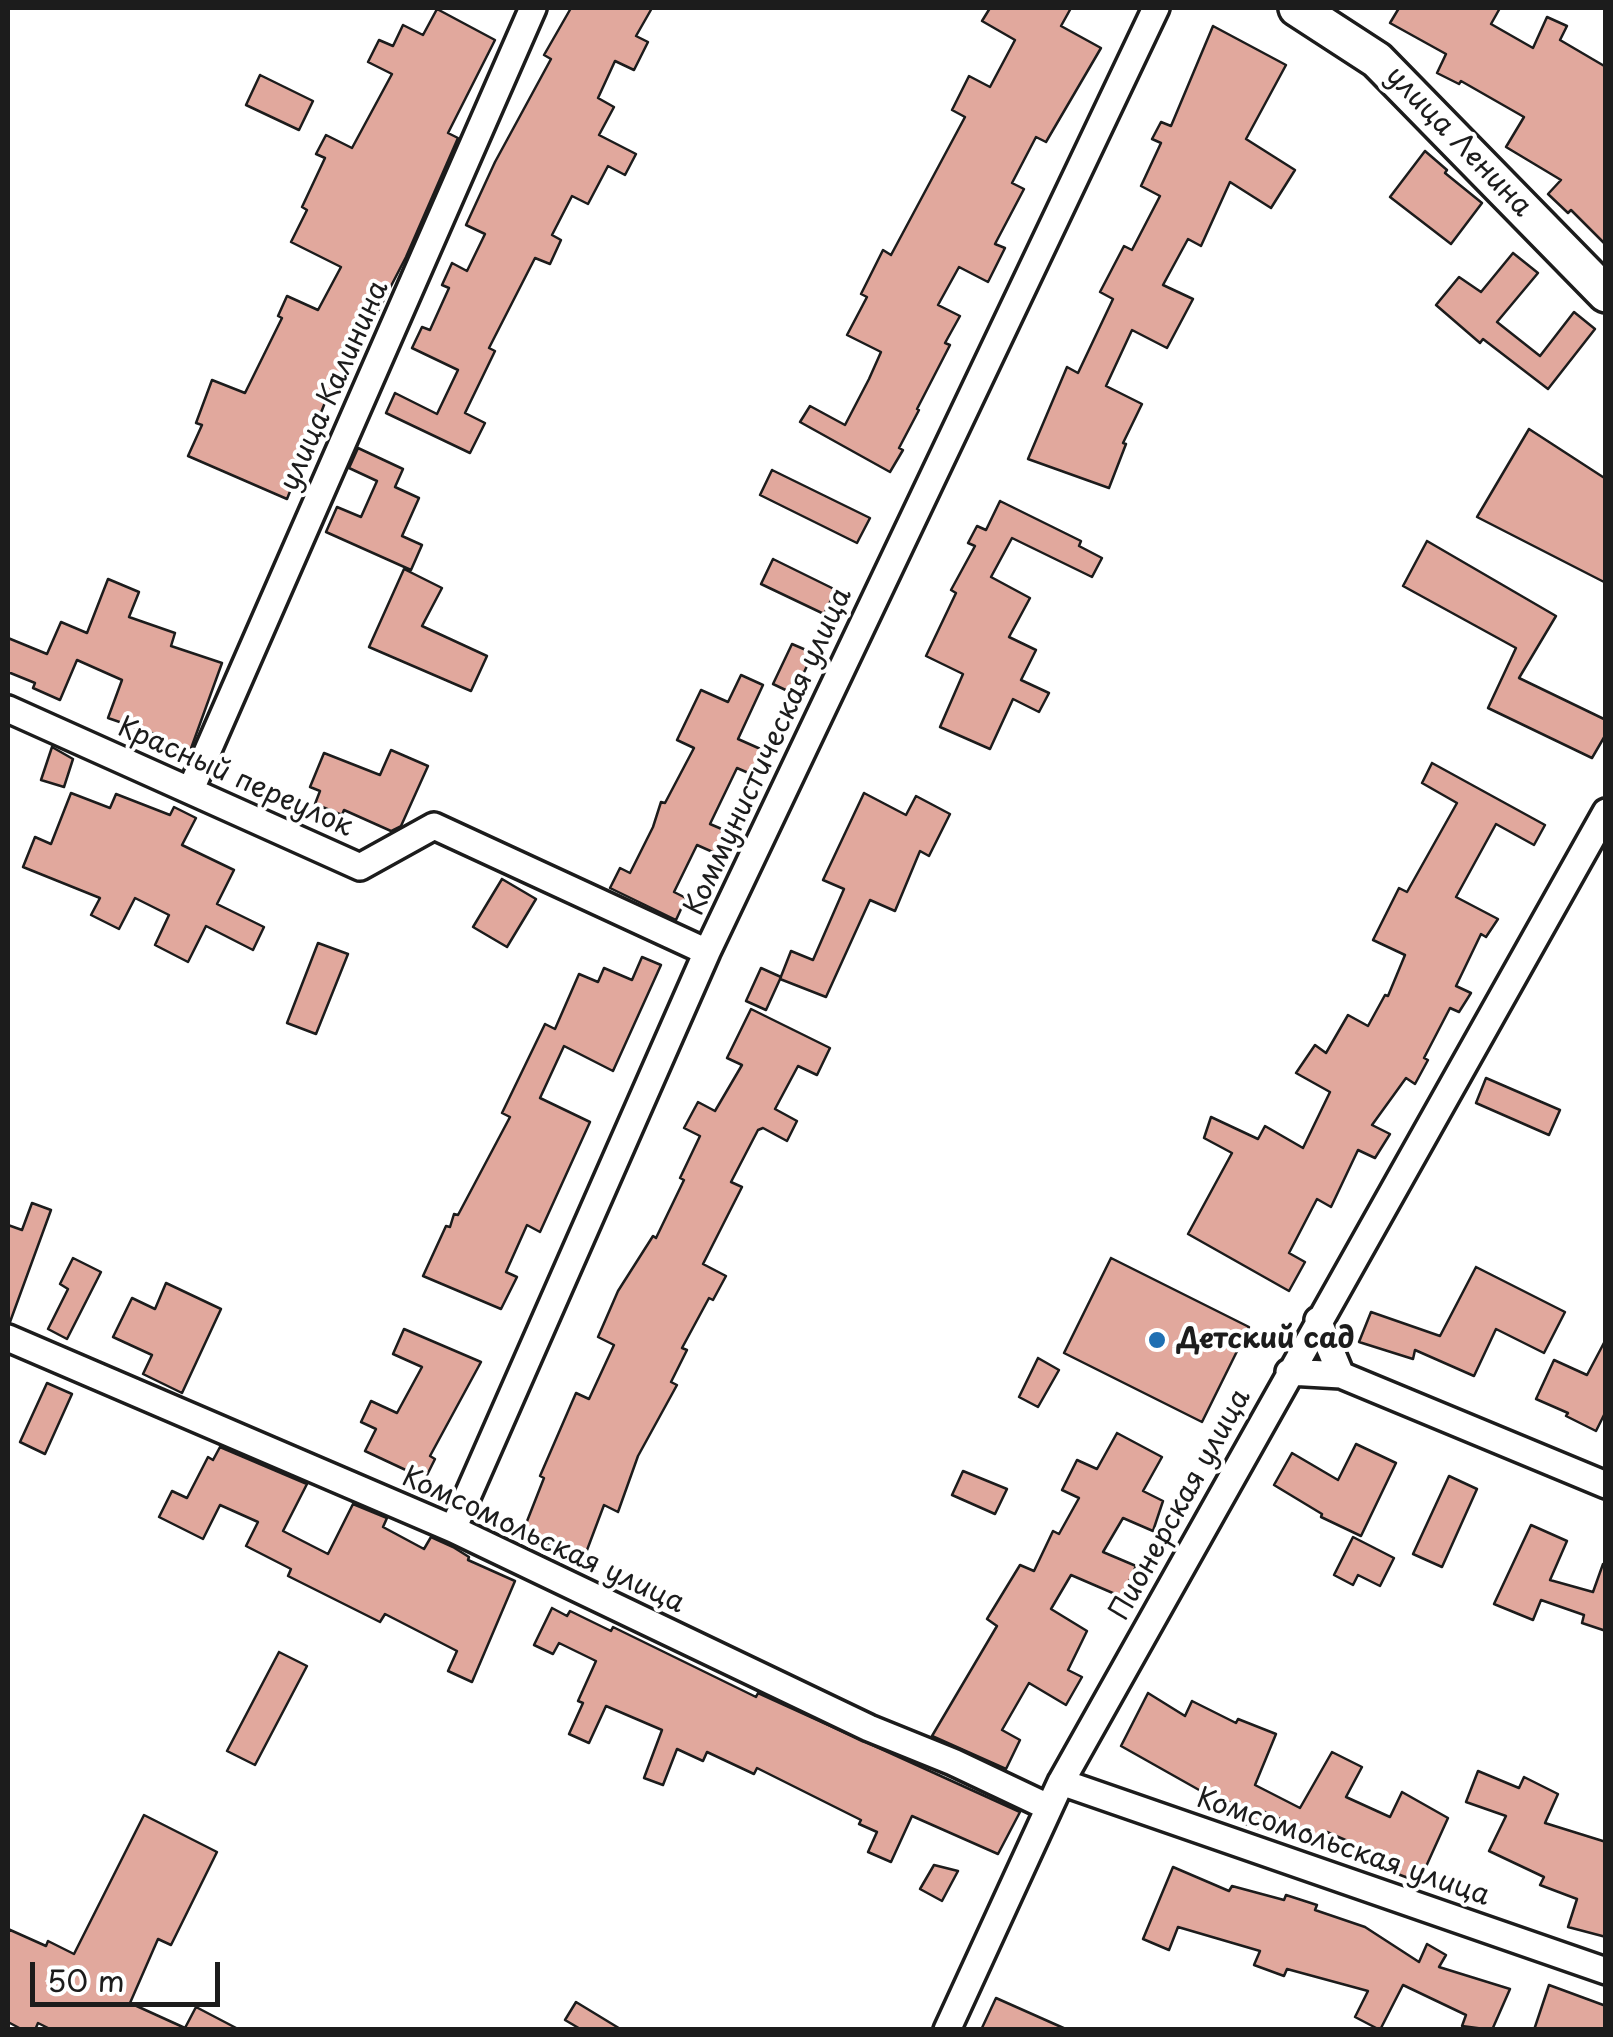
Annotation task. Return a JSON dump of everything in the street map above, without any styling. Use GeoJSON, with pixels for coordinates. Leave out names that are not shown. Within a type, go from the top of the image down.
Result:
{"type":"FeatureCollection","features":[{"type":"Feature","properties":{"kind":"street","name":"улица Калинина"},"geometry":{"type":"LineString","coordinates":[[192,790],[533,8]]}},
{"type":"Feature","properties":{"kind":"street","name":"Коммунистическая улица"},"geometry":{"type":"LineString","coordinates":[[453,1530],[707,952],[1156,8]]}},
{"type":"Feature","properties":{"kind":"street","name":"улица Ленина"},"geometry":{"type":"LineString","coordinates":[[1298,8],[1377,60],[1606,294]]}},
{"type":"Feature","properties":{"kind":"street","name":"Красный переулок"},"geometry":{"type":"LineString","coordinates":[[8,709],[360,867],[434,826],[707,952]]}},
{"type":"Feature","properties":{"kind":"street","name":"Пионерская улица"},"geometry":{"type":"LineString","coordinates":[[947,2030],[1061,1782],[1606,812]]}},
{"type":"Feature","properties":{"kind":"street"},"geometry":{"type":"LineString","coordinates":[[1318,1320],[1341,1375]]}},
{"type":"Feature","properties":{"kind":"street","name":"Комсомольская улица"},"geometry":{"type":"LineString","coordinates":[[8,1338],[453,1530],[869,1728],[953,1762],[1048,1808]]}},
{"type":"Feature","properties":{"kind":"street"},"geometry":{"type":"LineString","coordinates":[[1289,1372],[1341,1375],[1606,1485]]}},
{"type":"Feature","properties":{"kind":"street","name":"Комсомольская улица"},"geometry":{"type":"LineString","coordinates":[[1061,1782],[1606,1972]]}},
{"type":"Feature","properties":{"kind":"building"},"geometry":{"type":"Polygon","coordinates":[[[571,8],[652,8],[636,36],[648,42],[634,70],[615,61],[598,98],[614,107],[599,135],[636,154],[625,175],[608,166],[588,204],[572,196],[552,235],[561,240],[550,264],[535,258],[489,348],[495,351],[465,413],[485,423],[470,453],[386,413],[395,393],[437,414],[458,370],[412,348],[422,327],[430,330],[449,288],[442,285],[452,263],[467,271],[485,234],[466,225],[551,59],[544,55],[571,8]]]}},
{"type":"Feature","properties":{"kind":"building"},"geometry":{"type":"Polygon","coordinates":[[[990,8],[1071,8],[1061,26],[1101,48],[1046,142],[1036,137],[1012,183],[1024,189],[995,244],[1005,248],[988,282],[959,267],[938,305],[960,316],[890,472],[800,422],[810,406],[845,425],[869,379],[881,352],[847,335],[867,297],[861,294],[883,250],[891,255],[965,117],[952,110],[969,76],[990,87],[1015,40],[982,21],[990,8]]]}},
{"type":"Feature","properties":{"kind":"building"},"geometry":{"type":"Polygon","coordinates":[[[1399,8],[1500,8],[1491,24],[1533,48],[1547,17],[1567,26],[1560,40],[1606,67],[1606,245],[1571,210],[1568,213],[1548,194],[1561,180],[1506,147],[1524,117],[1461,81],[1459,84],[1437,73],[1446,54],[1390,23],[1399,8]]]}},
{"type":"Feature","properties":{"kind":"building"},"geometry":{"type":"Polygon","coordinates":[[[437,9],[495,40],[448,133],[458,138],[406,257],[331,402],[326,400],[287,499],[188,456],[202,425],[196,423],[212,380],[245,393],[282,318],[278,316],[287,296],[318,310],[341,267],[291,242],[325,158],[316,154],[326,135],[352,148],[392,74],[368,62],[379,40],[393,46],[403,25],[423,35],[437,9]]]}},
{"type":"Feature","properties":{"kind":"building"},"geometry":{"type":"Polygon","coordinates":[[[1213,26],[1286,65],[1246,139],[1295,170],[1271,208],[1230,182],[1201,246],[1188,239],[1163,285],[1193,299],[1167,348],[1132,330],[1106,386],[1142,404],[1123,443],[1126,444],[1109,488],[1028,459],[1067,367],[1078,373],[1113,299],[1100,292],[1124,246],[1132,250],[1160,196],[1141,186],[1161,143],[1152,139],[1161,122],[1171,126],[1213,26]]]}},
{"type":"Feature","properties":{"kind":"building"},"geometry":{"type":"Polygon","coordinates":[[[260,75],[313,101],[299,130],[246,105],[260,75]]]}},
{"type":"Feature","properties":{"kind":"building"},"geometry":{"type":"Polygon","coordinates":[[[1425,151],[1482,203],[1451,244],[1390,197],[1425,151]]]}},
{"type":"Feature","properties":{"kind":"building"},"geometry":{"type":"Polygon","coordinates":[[[1513,253],[1538,273],[1497,322],[1540,356],[1574,312],[1595,329],[1548,389],[1483,339],[1480,343],[1436,305],[1459,277],[1481,292],[1513,253]]]}},
{"type":"Feature","properties":{"kind":"building"},"geometry":{"type":"Polygon","coordinates":[[[1529,429],[1606,479],[1606,583],[1477,517],[1529,429]]]}},
{"type":"Feature","properties":{"kind":"building"},"geometry":{"type":"Polygon","coordinates":[[[358,448],[403,469],[395,487],[419,498],[402,536],[422,545],[411,570],[326,532],[337,507],[361,517],[377,481],[349,468],[358,448]]]}},
{"type":"Feature","properties":{"kind":"building"},"geometry":{"type":"Polygon","coordinates":[[[772,470],[870,518],[857,543],[760,495],[772,470]]]}},
{"type":"Feature","properties":{"kind":"building"},"geometry":{"type":"Polygon","coordinates":[[[1000,501],[1081,541],[1079,546],[1102,558],[1092,577],[1012,538],[991,577],[1030,598],[1009,637],[1036,650],[1021,680],[1049,693],[1039,712],[1013,699],[990,749],[940,727],[963,674],[926,656],[956,593],[951,590],[975,546],[968,543],[977,526],[986,530],[1000,501]]]}},
{"type":"Feature","properties":{"kind":"building"},"geometry":{"type":"Polygon","coordinates":[[[1427,541],[1556,616],[1519,678],[1606,720],[1606,734],[1592,758],[1488,708],[1516,648],[1403,586],[1427,541]]]}},
{"type":"Feature","properties":{"kind":"building"},"geometry":{"type":"Polygon","coordinates":[[[773,559],[836,590],[824,614],[761,584],[773,559]]]}},
{"type":"Feature","properties":{"kind":"building"},"geometry":{"type":"Polygon","coordinates":[[[404,569],[442,588],[422,626],[487,656],[471,691],[369,647],[404,569]]]}},
{"type":"Feature","properties":{"kind":"building"},"geometry":{"type":"Polygon","coordinates":[[[108,579],[139,592],[129,617],[175,633],[171,646],[222,663],[189,754],[164,745],[166,738],[108,718],[122,680],[77,660],[60,700],[33,688],[35,683],[8,672],[8,638],[47,654],[61,622],[87,633],[108,579]]]}},
{"type":"Feature","properties":{"kind":"building"},"geometry":{"type":"Polygon","coordinates":[[[792,644],[813,653],[794,694],[773,684],[792,644]]]}},
{"type":"Feature","properties":{"kind":"building"},"geometry":{"type":"Polygon","coordinates":[[[741,675],[763,685],[738,739],[765,751],[753,775],[737,768],[710,824],[724,830],[715,853],[697,845],[674,892],[686,898],[676,920],[610,888],[620,868],[630,873],[661,802],[665,803],[694,748],[677,740],[701,690],[728,702],[741,675]]]}},
{"type":"Feature","properties":{"kind":"building"},"geometry":{"type":"Polygon","coordinates":[[[52,747],[73,759],[64,787],[41,780],[52,747]]]}},
{"type":"Feature","properties":{"kind":"building"},"geometry":{"type":"Polygon","coordinates":[[[391,750],[428,766],[401,826],[391,831],[344,810],[342,815],[315,804],[320,791],[310,787],[324,753],[380,775],[391,750]]]}},
{"type":"Feature","properties":{"kind":"building"},"geometry":{"type":"Polygon","coordinates":[[[1432,763],[1545,825],[1534,845],[1496,824],[1456,897],[1498,919],[1486,937],[1481,934],[1456,986],[1471,993],[1459,1012],[1450,1008],[1415,1084],[1406,1078],[1372,1125],[1390,1134],[1375,1158],[1358,1150],[1331,1207],[1317,1199],[1289,1253],[1305,1262],[1289,1291],[1188,1234],[1232,1153],[1204,1138],[1211,1117],[1258,1139],[1265,1126],[1303,1148],[1330,1092],[1296,1073],[1315,1045],[1326,1053],[1348,1015],[1368,1026],[1385,995],[1388,996],[1405,955],[1373,940],[1399,888],[1407,892],[1457,803],[1422,783],[1432,763]]]}},
{"type":"Feature","properties":{"kind":"building"},"geometry":{"type":"Polygon","coordinates":[[[71,793],[110,808],[116,794],[170,815],[174,807],[196,818],[182,845],[234,870],[217,904],[264,927],[253,950],[206,926],[188,962],[155,945],[169,915],[135,898],[119,929],[91,915],[100,898],[23,867],[35,837],[51,844],[71,793]]]}},
{"type":"Feature","properties":{"kind":"building"},"geometry":{"type":"Polygon","coordinates":[[[864,793],[906,815],[916,796],[950,814],[929,856],[920,851],[895,911],[870,900],[826,997],[780,979],[791,951],[813,960],[844,889],[823,880],[864,793]]]}},
{"type":"Feature","properties":{"kind":"building"},"geometry":{"type":"Polygon","coordinates":[[[502,879],[536,899],[507,947],[473,927],[502,879]]]}},
{"type":"Feature","properties":{"kind":"building"},"geometry":{"type":"Polygon","coordinates":[[[318,943],[348,954],[316,1034],[287,1023],[318,943]]]}},
{"type":"Feature","properties":{"kind":"building"},"geometry":{"type":"Polygon","coordinates":[[[642,957],[661,965],[613,1071],[564,1046],[540,1098],[590,1122],[540,1232],[527,1225],[506,1272],[517,1277],[501,1309],[423,1276],[446,1226],[450,1227],[454,1214],[458,1215],[510,1117],[502,1113],[545,1024],[555,1029],[579,974],[598,982],[604,968],[632,980],[642,957]]]}},
{"type":"Feature","properties":{"kind":"building"},"geometry":{"type":"Polygon","coordinates":[[[761,968],[781,977],[766,1010],[746,1001],[761,968]]]}},
{"type":"Feature","properties":{"kind":"building"},"geometry":{"type":"Polygon","coordinates":[[[751,1009],[830,1048],[817,1075],[798,1066],[775,1109],[797,1121],[787,1141],[763,1128],[758,1130],[731,1182],[742,1187],[703,1264],[726,1276],[713,1300],[709,1298],[682,1348],[687,1350],[671,1382],[677,1385],[638,1456],[618,1512],[604,1505],[584,1558],[522,1534],[544,1478],[540,1476],[576,1393],[589,1399],[614,1345],[598,1337],[618,1291],[653,1236],[656,1238],[684,1180],[680,1178],[700,1136],[684,1128],[698,1102],[715,1111],[742,1065],[727,1058],[751,1009]]]}},
{"type":"Feature","properties":{"kind":"building"},"geometry":{"type":"Polygon","coordinates":[[[1486,1078],[1560,1110],[1549,1135],[1476,1103],[1486,1078]]]}},
{"type":"Feature","properties":{"kind":"building"},"geometry":{"type":"Polygon","coordinates":[[[32,1203],[51,1210],[8,1322],[8,1225],[22,1230],[32,1203]]]}},
{"type":"Feature","properties":{"kind":"building"},"geometry":{"type":"Polygon","coordinates":[[[73,1258],[101,1272],[67,1339],[48,1329],[68,1289],[60,1284],[73,1258]]]}},
{"type":"Feature","properties":{"kind":"building","name":"Детский сад"},"geometry":{"type":"Polygon","coordinates":[[[1111,1258],[1249,1327],[1202,1422],[1064,1353],[1111,1258]]]}},
{"type":"Feature","properties":{"kind":"building"},"geometry":{"type":"Polygon","coordinates":[[[1476,1267],[1565,1312],[1544,1353],[1496,1329],[1474,1376],[1415,1350],[1413,1359],[1359,1342],[1371,1312],[1440,1336],[1476,1267]]]}},
{"type":"Feature","properties":{"kind":"building"},"geometry":{"type":"Polygon","coordinates":[[[166,1283],[221,1309],[182,1393],[143,1374],[152,1355],[113,1337],[132,1298],[155,1309],[166,1283]]]}},
{"type":"Feature","properties":{"kind":"building"},"geometry":{"type":"Polygon","coordinates":[[[404,1329],[481,1362],[430,1456],[435,1459],[425,1479],[365,1451],[376,1429],[361,1422],[371,1401],[397,1413],[422,1367],[393,1354],[404,1329]]]}},
{"type":"Feature","properties":{"kind":"building"},"geometry":{"type":"Polygon","coordinates":[[[1606,1339],[1606,1411],[1596,1431],[1536,1399],[1554,1360],[1587,1375],[1606,1339]]]}},
{"type":"Feature","properties":{"kind":"building"},"geometry":{"type":"Polygon","coordinates":[[[1038,1358],[1059,1370],[1038,1407],[1019,1397],[1038,1358]]]}},
{"type":"Feature","properties":{"kind":"building"},"geometry":{"type":"Polygon","coordinates":[[[47,1383],[72,1394],[45,1454],[20,1442],[47,1383]]]}},
{"type":"Feature","properties":{"kind":"building"},"geometry":{"type":"Polygon","coordinates":[[[1117,1433],[1162,1457],[1143,1491],[1163,1501],[1153,1531],[1123,1518],[1103,1552],[1136,1566],[1122,1597],[1071,1575],[1051,1609],[1087,1631],[1068,1670],[1082,1677],[1066,1705],[1029,1683],[1002,1730],[1020,1740],[1006,1769],[932,1736],[997,1626],[987,1619],[1020,1565],[1034,1571],[1053,1531],[1059,1534],[1079,1498],[1062,1490],[1077,1460],[1097,1469],[1117,1433]]]}},
{"type":"Feature","properties":{"kind":"building"},"geometry":{"type":"Polygon","coordinates":[[[1356,1444],[1396,1463],[1361,1536],[1321,1517],[1322,1514],[1274,1485],[1292,1453],[1338,1480],[1356,1444]]]}},
{"type":"Feature","properties":{"kind":"building"},"geometry":{"type":"Polygon","coordinates":[[[220,1447],[307,1484],[283,1531],[328,1554],[353,1504],[387,1518],[383,1527],[424,1549],[431,1537],[453,1547],[468,1560],[515,1581],[472,1682],[448,1671],[457,1651],[385,1614],[380,1622],[288,1576],[291,1569],[246,1546],[258,1522],[220,1505],[203,1539],[159,1517],[172,1491],[187,1498],[208,1457],[213,1460],[220,1447]]]}},
{"type":"Feature","properties":{"kind":"building"},"geometry":{"type":"Polygon","coordinates":[[[963,1471],[1007,1489],[995,1514],[952,1495],[963,1471]]]}},
{"type":"Feature","properties":{"kind":"building"},"geometry":{"type":"Polygon","coordinates":[[[1449,1476],[1477,1489],[1442,1567],[1413,1554],[1449,1476]]]}},
{"type":"Feature","properties":{"kind":"building"},"geometry":{"type":"Polygon","coordinates":[[[1531,1525],[1567,1541],[1550,1580],[1593,1592],[1606,1564],[1606,1631],[1582,1623],[1584,1615],[1541,1600],[1533,1620],[1494,1604],[1531,1525]]]}},
{"type":"Feature","properties":{"kind":"building"},"geometry":{"type":"Polygon","coordinates":[[[1353,1537],[1394,1558],[1380,1586],[1358,1575],[1353,1585],[1334,1575],[1353,1537]]]}},
{"type":"Feature","properties":{"kind":"building"},"geometry":{"type":"Polygon","coordinates":[[[552,1608],[567,1616],[570,1611],[611,1631],[613,1627],[756,1697],[758,1693],[1020,1812],[998,1854],[912,1816],[891,1862],[868,1852],[877,1832],[859,1824],[861,1820],[757,1768],[754,1774],[707,1752],[703,1761],[677,1749],[663,1785],[644,1778],[662,1730],[606,1706],[589,1743],[569,1734],[583,1703],[578,1701],[596,1661],[559,1643],[553,1654],[534,1645],[552,1608]]]}},
{"type":"Feature","properties":{"kind":"building"},"geometry":{"type":"Polygon","coordinates":[[[279,1652],[307,1666],[255,1765],[227,1751],[279,1652]]]}},
{"type":"Feature","properties":{"kind":"building"},"geometry":{"type":"Polygon","coordinates":[[[1148,1693],[1185,1716],[1192,1701],[1236,1723],[1238,1719],[1276,1734],[1255,1785],[1300,1808],[1332,1752],[1362,1767],[1346,1797],[1390,1817],[1402,1792],[1448,1818],[1419,1882],[1368,1863],[1373,1852],[1327,1832],[1323,1839],[1265,1812],[1258,1828],[1240,1822],[1246,1808],[1208,1795],[1121,1746],[1148,1693]]]}},
{"type":"Feature","properties":{"kind":"building"},"geometry":{"type":"Polygon","coordinates":[[[1478,1771],[1519,1788],[1524,1777],[1558,1794],[1545,1823],[1606,1842],[1606,1937],[1568,1927],[1577,1899],[1540,1885],[1544,1877],[1489,1851],[1506,1816],[1466,1802],[1478,1771]]]}},
{"type":"Feature","properties":{"kind":"building"},"geometry":{"type":"Polygon","coordinates":[[[144,1815],[217,1852],[171,1945],[158,1939],[130,2003],[185,2028],[196,2007],[240,2030],[52,2030],[38,2023],[35,2030],[23,2030],[8,2022],[8,1929],[74,1954],[144,1815]]]}},
{"type":"Feature","properties":{"kind":"building"},"geometry":{"type":"Polygon","coordinates":[[[934,1865],[958,1871],[942,1901],[920,1889],[934,1865]]]}},
{"type":"Feature","properties":{"kind":"building"},"geometry":{"type":"Polygon","coordinates":[[[1173,1867],[1229,1891],[1232,1886],[1317,1905],[1315,1910],[1365,1927],[1419,1962],[1427,1944],[1446,1955],[1439,1967],[1510,1989],[1492,2030],[1462,2026],[1466,2015],[1403,1985],[1380,2030],[1355,2017],[1368,1991],[1287,1969],[1284,1976],[1254,1965],[1260,1951],[1178,1927],[1169,1950],[1143,1939],[1173,1867]]]}},
{"type":"Feature","properties":{"kind":"building"},"geometry":{"type":"Polygon","coordinates":[[[1549,1985],[1606,2006],[1606,2030],[1534,2030],[1549,1985]]]}},
{"type":"Feature","properties":{"kind":"building"},"geometry":{"type":"Polygon","coordinates":[[[996,1998],[1068,2030],[981,2030],[996,1998]]]}},
{"type":"Feature","properties":{"kind":"building"},"geometry":{"type":"Polygon","coordinates":[[[576,2002],[622,2030],[582,2030],[565,2020],[576,2002]]]}},
{"type":"Feature","properties":{"kind":"place","name":"Детский сад"},"geometry":{"type":"Point","coordinates":[1157,1340]}}]}
